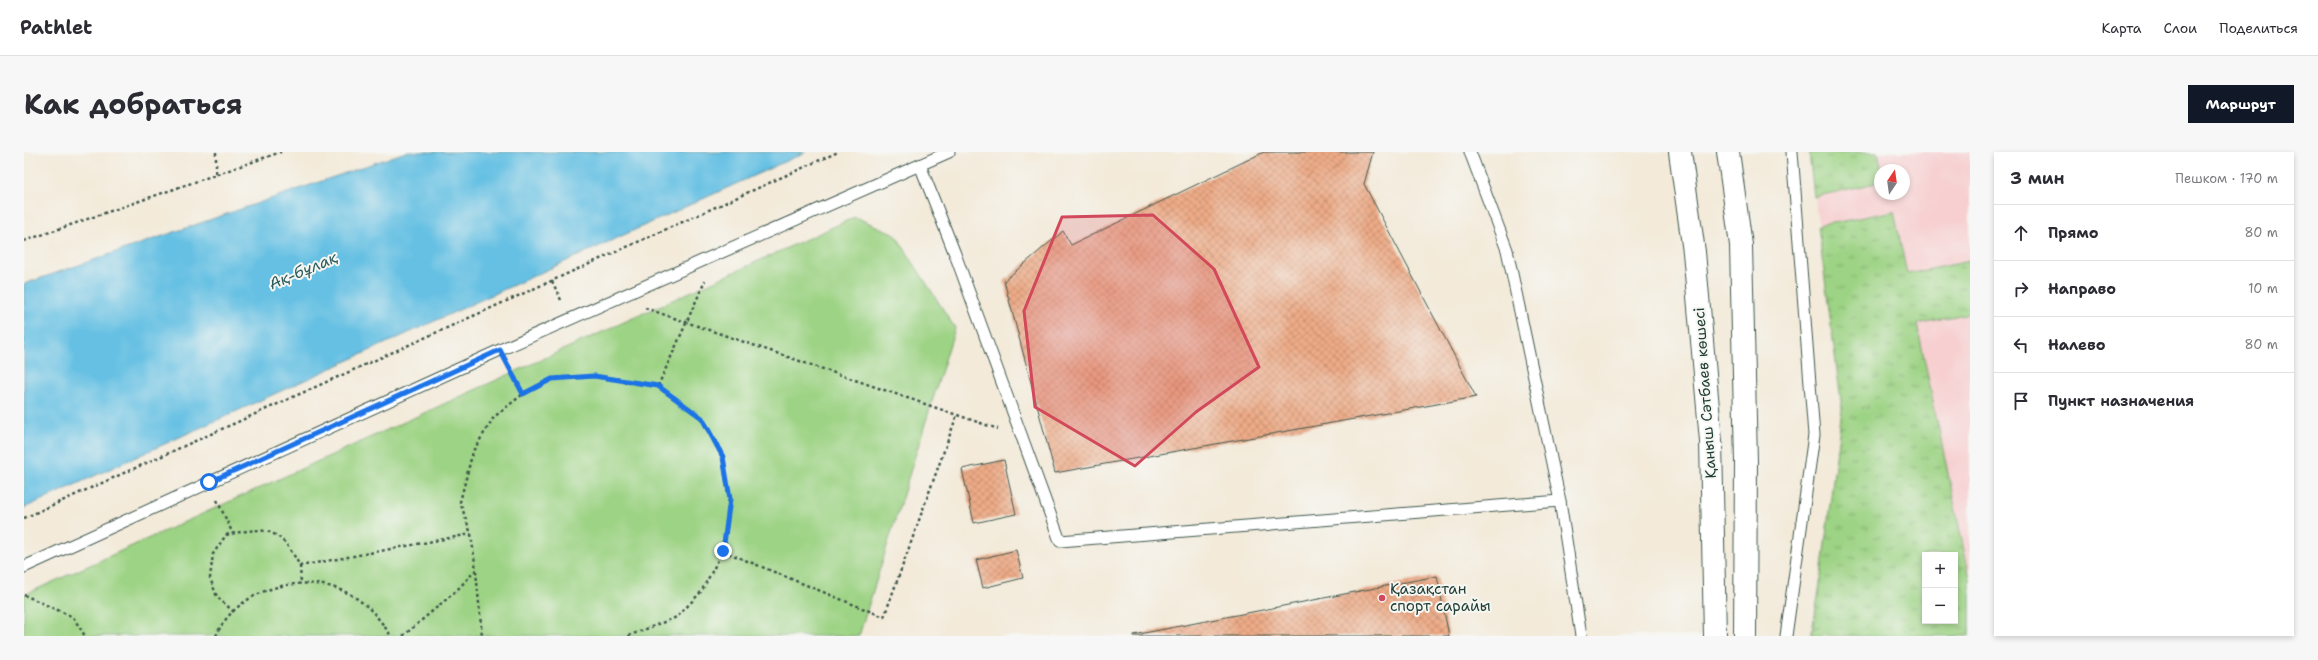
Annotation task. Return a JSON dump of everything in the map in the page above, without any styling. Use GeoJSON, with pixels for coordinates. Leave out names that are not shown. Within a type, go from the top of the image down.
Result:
{"type":"FeatureCollection","features":[{"type":"Feature","properties":{"kind":"main road","name":"Қаныш Сәтбаев көшесі"},"geometry":{"type":"LineString","coordinates":[[1680,152],[1694,252],[1711,441],[1716,636]]}},
{"type":"Feature","properties":{"kind":"main road"},"geometry":{"type":"LineString","coordinates":[[1728,152],[1741,246],[1746,462],[1746,636]]}},
{"type":"Feature","properties":{"kind":"lane"},"geometry":{"type":"LineString","coordinates":[[24,567],[500,350],[949,152]]}},
{"type":"Feature","properties":{"kind":"lane"},"geometry":{"type":"LineString","coordinates":[[1470,152],[1507,250],[1560,501],[1581,636]]}},
{"type":"Feature","properties":{"kind":"lane"},"geometry":{"type":"LineString","coordinates":[[1786,636],[1814,435],[1792,152]]}},
{"type":"Feature","properties":{"kind":"lane"},"geometry":{"type":"LineString","coordinates":[[920,165],[1060,541],[1560,501]]}},
{"type":"Feature","properties":{"kind":"path"},"geometry":{"type":"LineString","coordinates":[[216,152],[216,174]]}},
{"type":"Feature","properties":{"kind":"path"},"geometry":{"type":"LineString","coordinates":[[24,241],[281,152]]}},
{"type":"Feature","properties":{"kind":"path"},"geometry":{"type":"LineString","coordinates":[[24,518],[838,152]]}},
{"type":"Feature","properties":{"kind":"path"},"geometry":{"type":"LineString","coordinates":[[658,386],[717,254]]}},
{"type":"Feature","properties":{"kind":"path"},"geometry":{"type":"LineString","coordinates":[[552,281],[563,304]]}},
{"type":"Feature","properties":{"kind":"path"},"geometry":{"type":"LineString","coordinates":[[616,298],[1022,438]]}},
{"type":"Feature","properties":{"kind":"path"},"geometry":{"type":"LineString","coordinates":[[500,350],[523,394]]}},
{"type":"Feature","properties":{"kind":"path"},"geometry":{"type":"LineString","coordinates":[[482,636],[471,534],[460,502],[473,451],[494,416],[523,394],[552,379],[594,376],[658,386],[702,418],[723,457],[730,499],[723,551],[701,592],[676,618],[628,636]]}},
{"type":"Feature","properties":{"kind":"path"},"geometry":{"type":"LineString","coordinates":[[723,551],[884,617],[957,415]]}},
{"type":"Feature","properties":{"kind":"path"},"geometry":{"type":"LineString","coordinates":[[209,482],[233,534]]}},
{"type":"Feature","properties":{"kind":"path"},"geometry":{"type":"LineString","coordinates":[[234,612],[217,597],[210,578],[213,554],[226,536],[247,530],[269,530],[290,546],[300,566],[301,583]]}},
{"type":"Feature","properties":{"kind":"path"},"geometry":{"type":"LineString","coordinates":[[300,566],[471,534]]}},
{"type":"Feature","properties":{"kind":"path"},"geometry":{"type":"LineString","coordinates":[[403,636],[455,592],[476,570]]}},
{"type":"Feature","properties":{"kind":"path"},"geometry":{"type":"LineString","coordinates":[[216,636],[219,630],[239,606],[265,590],[301,583],[326,585],[355,597],[379,617],[390,636]]}},
{"type":"Feature","properties":{"kind":"path"},"geometry":{"type":"LineString","coordinates":[[24,595],[73,617],[85,636]]}},
{"type":"Feature","properties":{"kind":"highlighted area"},"geometry":{"type":"Polygon","coordinates":[[[1153,215],[1214,269],[1259,367],[1196,412],[1135,466],[1035,407],[1024,311],[1062,217],[1153,215]]]}},
{"type":"Feature","properties":{"kind":"shaded area"},"geometry":{"type":"Polygon","coordinates":[[[1809,152],[1970,152],[1970,636],[1811,636],[1819,591],[1842,409],[1809,152]]]}},
{"type":"Feature","properties":{"kind":"green space"},"geometry":{"type":"Polygon","coordinates":[[[1809,152],[1878,152],[1881,164],[1874,164],[1874,183],[1814,197],[1809,152]]]}},
{"type":"Feature","properties":{"kind":"green space"},"geometry":{"type":"Polygon","coordinates":[[[1894,211],[1907,274],[1970,261],[1970,313],[1917,324],[1970,579],[1970,636],[1811,636],[1819,591],[1842,409],[1818,226],[1894,211]]]}},
{"type":"Feature","properties":{"kind":"green space"},"geometry":{"type":"Polygon","coordinates":[[[855,217],[895,234],[955,328],[859,636],[24,636],[24,595],[855,217]]]}},
{"type":"Feature","properties":{"kind":"water","name":"Ақ-бұлақ"},"geometry":{"type":"Polygon","coordinates":[[[406,152],[806,152],[24,508],[24,284],[406,152]]]}},
{"type":"Feature","properties":{"kind":"building"},"geometry":{"type":"Polygon","coordinates":[[[1264,152],[1373,152],[1364,184],[1476,397],[1055,473],[1004,281],[1063,231],[1071,245],[1264,152]]]}},
{"type":"Feature","properties":{"kind":"building"},"geometry":{"type":"Polygon","coordinates":[[[1004,460],[1016,514],[974,523],[962,469],[1004,460]]]}},
{"type":"Feature","properties":{"kind":"building"},"geometry":{"type":"Polygon","coordinates":[[[1016,550],[1023,578],[983,588],[976,560],[1016,550]]]}},
{"type":"Feature","properties":{"kind":"building","name":"Қазақстан спорт сарайы"},"geometry":{"type":"Polygon","coordinates":[[[1437,576],[1449,636],[1134,636],[1134,635],[1437,576]]]}},
{"type":"Feature","properties":{"kind":"place","name":"Қазақстан спорт сарайы"},"geometry":{"type":"Point","coordinates":[1382,598]}},
{"type":"Feature","properties":{"kind":"route"},"geometry":{"type":"LineString","coordinates":[[209,482],[500,350],[523,394],[552,379],[594,376],[658,386],[702,418],[723,457],[730,499],[723,551]]}}]}
